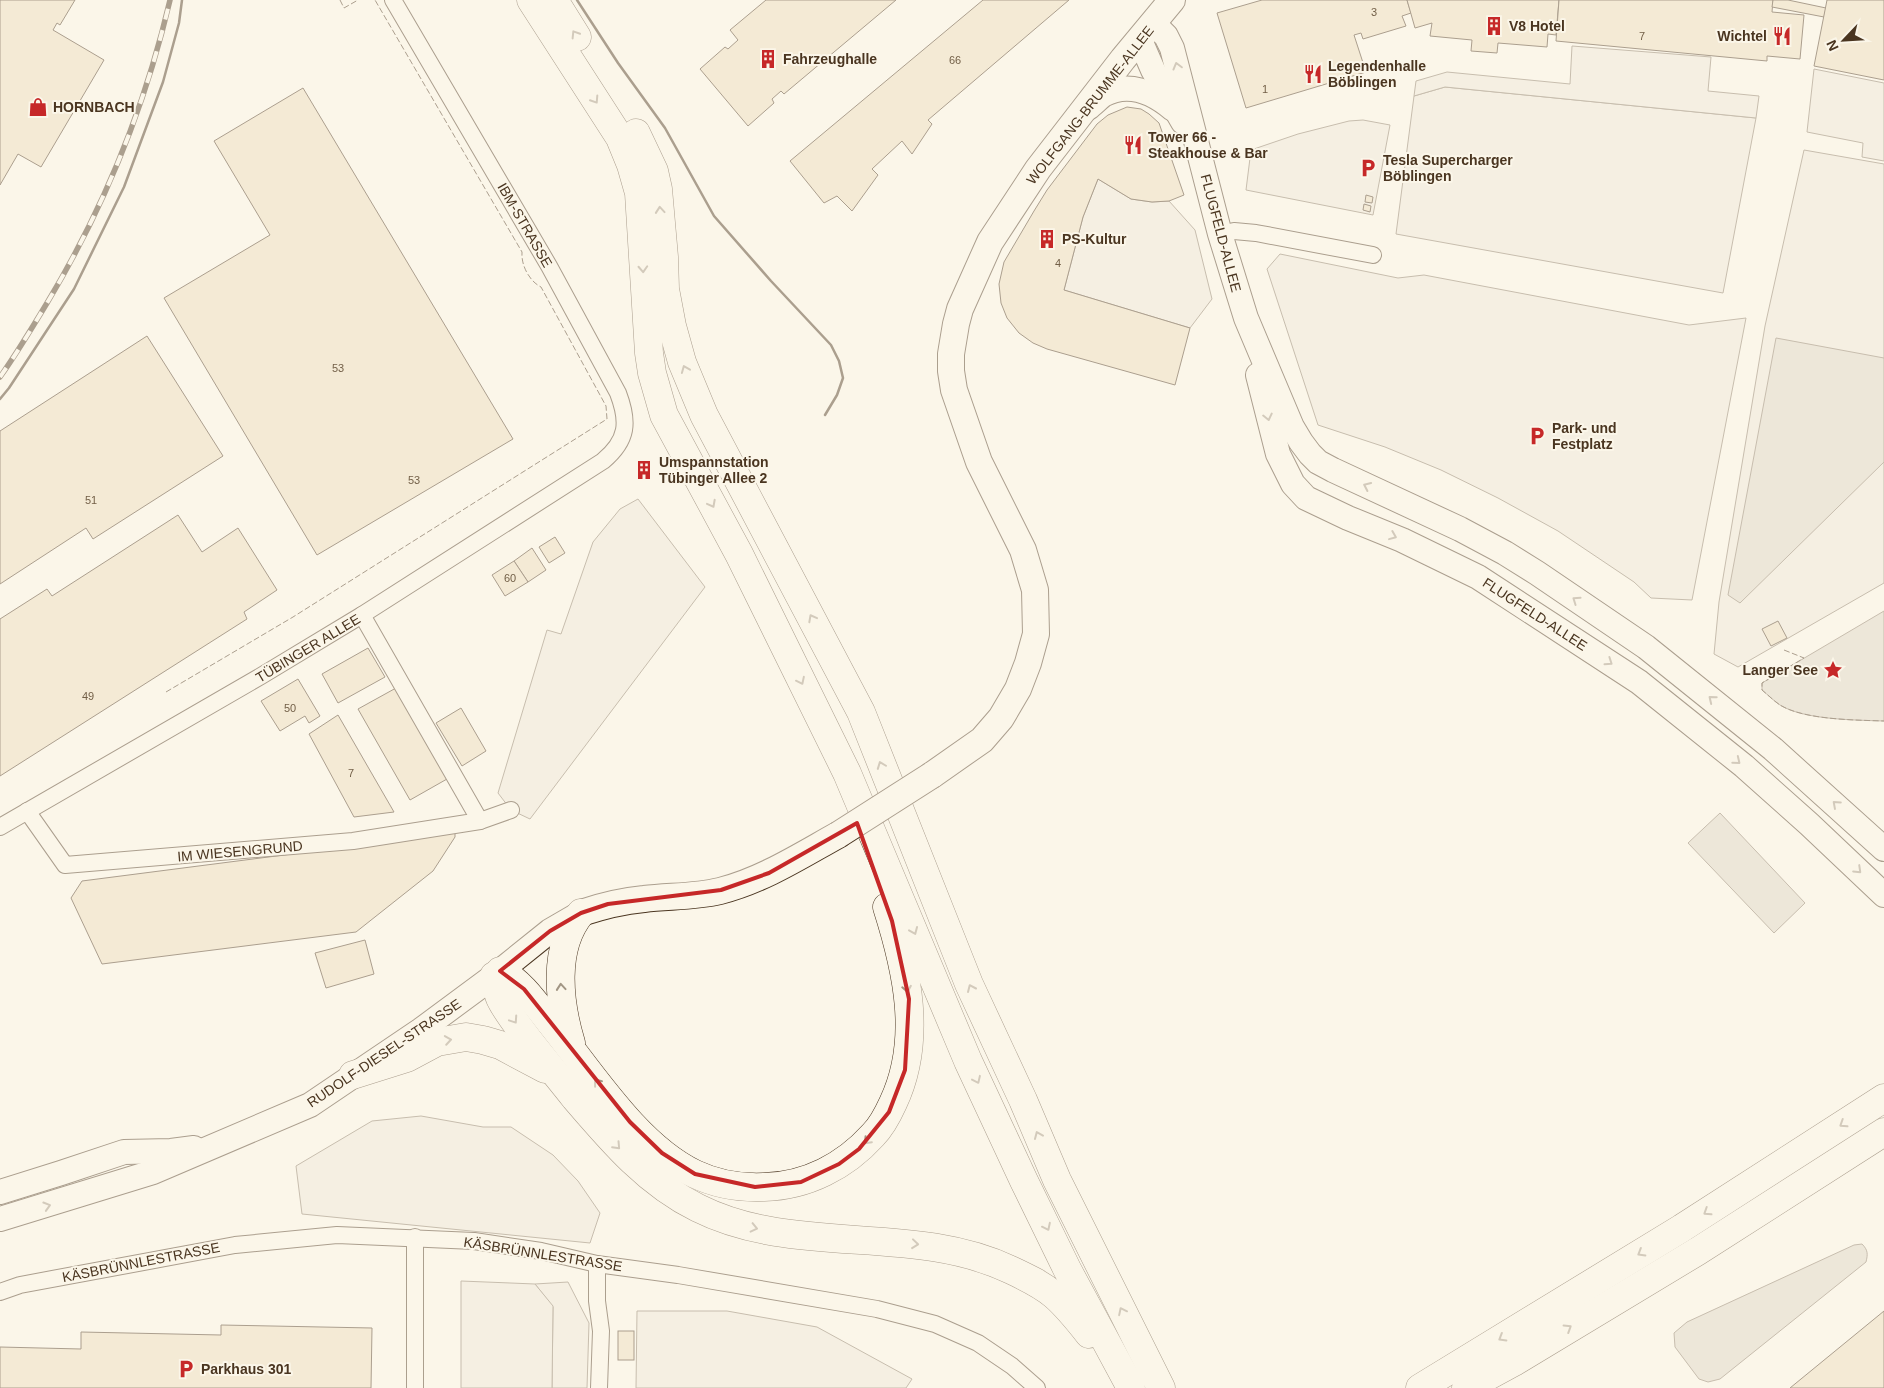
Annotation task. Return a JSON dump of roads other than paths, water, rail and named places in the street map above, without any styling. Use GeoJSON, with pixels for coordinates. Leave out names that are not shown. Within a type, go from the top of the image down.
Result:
{"type":"FeatureCollection","features":[{"type":"Feature","properties":{"kind":"highway"},"geometry":{"type":"LineString","coordinates":[[531,0],[620,138],[632,164],[639,193],[649,353],[664,415],[739,554],[847,773],[968,1061],[1067,1269],[1131,1388]]}},
{"type":"Feature","properties":{"kind":"highway"},"geometry":{"type":"LineString","coordinates":[[554,0],[635,130],[654,171],[658,189],[665,289],[672,326],[682,362],[704,415],[861,712],[969,984],[1058,1180],[1161,1388]]}},
{"type":"Feature","properties":{"kind":"highway"},"geometry":{"type":"LineString","coordinates":[[497,974],[524,989],[614,1105],[662,1153],[695,1174],[717,1182],[755,1187],[775,1187],[801,1182],[820,1175],[839,1164],[865,1144],[875,1133],[889,1112],[899,1090],[909,1048],[909,999],[899,946],[865,842],[847,802],[847,773]]}},
{"type":"Feature","properties":{"kind":"highway"},"geometry":{"type":"LineString","coordinates":[[574,1052],[565,1023],[561,965],[570,930],[581,913]]}},
{"type":"Feature","properties":{"kind":"highway"},"geometry":{"type":"LineString","coordinates":[[497,974],[499,997],[521,1030],[557,1076],[635,1164],[656,1183],[698,1208],[739,1224],[786,1234],[915,1244],[964,1252],[999,1264],[1038,1283],[1054,1295],[1097,1344],[1127,1388]]}},
{"type":"Feature","properties":{"kind":"highway"},"geometry":{"type":"LineString","coordinates":[[354,1075],[407,1058],[437,1042],[466,1037],[500,1045],[557,1076]]}},
{"type":"Feature","properties":{"kind":"highway"},"geometry":{"type":"LineString","coordinates":[[1420,1388],[1682,1228],[1884,1098]]}},
{"type":"Feature","properties":{"kind":"highway"},"geometry":{"type":"LineString","coordinates":[[1466,1388],[1514,1362],[1698,1250],[1884,1132]]}},
{"type":"Feature","properties":{"kind":"highway"},"geometry":{"type":"LineString","coordinates":[[1698,1250],[1843,1173],[1884,1148]]}},
{"type":"Feature","properties":{"kind":"highway"},"geometry":{"type":"LineString","coordinates":[[1143,1355],[1169,1388]]}},
{"type":"Feature","properties":{"kind":"main road","name":"WOLFGANG-BRUMME-ALLEE"},"geometry":{"type":"LineString","coordinates":[[581,913],[608,904],[645,899],[688,897],[721,890],[769,874],[838,835],[932,775],[982,740],[1001,718],[1018,689],[1036,634],[1035,590],[1023,550],[979,462],[960,409],[951,371],[953,340],[960,309],[990,242],[1038,169],[1172,0]]}},
{"type":"Feature","properties":{"kind":"main road","name":"FLUGFELD-ALLEE"},"geometry":{"type":"LineString","coordinates":[[1198,147],[1153,70],[1147,31],[1166,36],[1172,48],[1198,147],[1220,234],[1246,318],[1292,427],[1307,451],[1318,462],[1460,529],[1505,553],[1537,572],[1646,647],[1774,749],[1884,849]]}},
{"type":"Feature","properties":{"kind":"main road"},"geometry":{"type":"LineString","coordinates":[[1079,116],[1103,95],[1128,88],[1142,90],[1159,97],[1178,114]]}},
{"type":"Feature","properties":{"kind":"main road","name":"FLUGFELD-ALLEE"},"geometry":{"type":"LineString","coordinates":[[1246,318],[1278,454],[1293,484],[1306,498],[1402,540],[1478,577],[1639,682],[1744,766],[1884,895]]}},
{"type":"Feature","properties":{"kind":"main road","name":"RUDOLF-DIESEL-STRASSE"},"geometry":{"type":"LineString","coordinates":[[0,1219],[153,1172],[310,1105],[421,1030],[497,974],[550,931],[581,913]]}},
{"type":"Feature","properties":{"kind":"main road"},"geometry":{"type":"LineString","coordinates":[[0,1192],[124,1152],[186,1149],[230,1140]]}},
{"type":"Feature","properties":{"kind":"street","name":"IBM-STRASSE"},"geometry":{"type":"LineString","coordinates":[[393,0],[549,266],[618,393],[626,422],[623,438],[609,456]]}},
{"type":"Feature","properties":{"kind":"street"},"geometry":{"type":"LineString","coordinates":[[1220,234],[1234,231],[1256,233],[1373,255]]}},
{"type":"Feature","properties":{"kind":"street","name":"TÜBINGER ALLEE"},"geometry":{"type":"LineString","coordinates":[[0,827],[261,676],[362,615],[609,456]]}},
{"type":"Feature","properties":{"kind":"street"},"geometry":{"type":"LineString","coordinates":[[362,615],[480,821]]}},
{"type":"Feature","properties":{"kind":"street","name":"IM WIESENGRUND"},"geometry":{"type":"LineString","coordinates":[[27,811],[64,865],[354,841],[480,821],[511,810]]}},
{"type":"Feature","properties":{"kind":"street","name":"KÄSBRÜNNLESTRASSE"},"geometry":{"type":"LineString","coordinates":[[0,1292],[20,1285],[235,1245],[337,1235],[415,1237],[484,1242],[541,1251],[598,1264],[678,1275],[867,1308],[934,1324],[978,1343],[1012,1366],[1037,1388]]}},
{"type":"Feature","properties":{"kind":"street"},"geometry":{"type":"LineString","coordinates":[[415,1237],[415,1388]]}},
{"type":"Feature","properties":{"kind":"street"},"geometry":{"type":"LineString","coordinates":[[598,1264],[596,1301],[601,1331],[599,1388]]}},
{"type":"Feature","properties":{"kind":"railway"},"geometry":{"type":"LineString","coordinates":[[0,377],[68,267],[104,194],[135,118],[160,40],[170,0]]}},
{"type":"Feature","properties":{"kind":"place","name":"V8 Hotel"},"geometry":{"type":"Point","coordinates":[1494,26]}},
{"type":"Feature","properties":{"kind":"place","name":"Wichtel"},"geometry":{"type":"Point","coordinates":[1782,36]}},
{"type":"Feature","properties":{"kind":"place","name":"Fahrzeughalle"},"geometry":{"type":"Point","coordinates":[768,59]}},
{"type":"Feature","properties":{"kind":"place","name":"Legendenhalle Böblingen"},"geometry":{"type":"Point","coordinates":[1313,74]}},
{"type":"Feature","properties":{"kind":"place","name":"HORNBACH"},"geometry":{"type":"Point","coordinates":[38,107]}},
{"type":"Feature","properties":{"kind":"place","name":"Tower 66 - Steakhouse & Bar"},"geometry":{"type":"Point","coordinates":[1133,145]}},
{"type":"Feature","properties":{"kind":"place","name":"Tesla Supercharger Böblingen"},"geometry":{"type":"Point","coordinates":[1368,168]}},
{"type":"Feature","properties":{"kind":"place","name":"PS-Kultur"},"geometry":{"type":"Point","coordinates":[1047,239]}},
{"type":"Feature","properties":{"kind":"place","name":"Park- und Festplatz"},"geometry":{"type":"Point","coordinates":[1537,436]}},
{"type":"Feature","properties":{"kind":"place","name":"Umspannstation Tübinger Allee 2"},"geometry":{"type":"Point","coordinates":[644,470]}},
{"type":"Feature","properties":{"kind":"place","name":"Langer See"},"geometry":{"type":"Point","coordinates":[1833,670]}},
{"type":"Feature","properties":{"kind":"place","name":"Parkhaus 301"},"geometry":{"type":"Point","coordinates":[186,1369]}}]}
